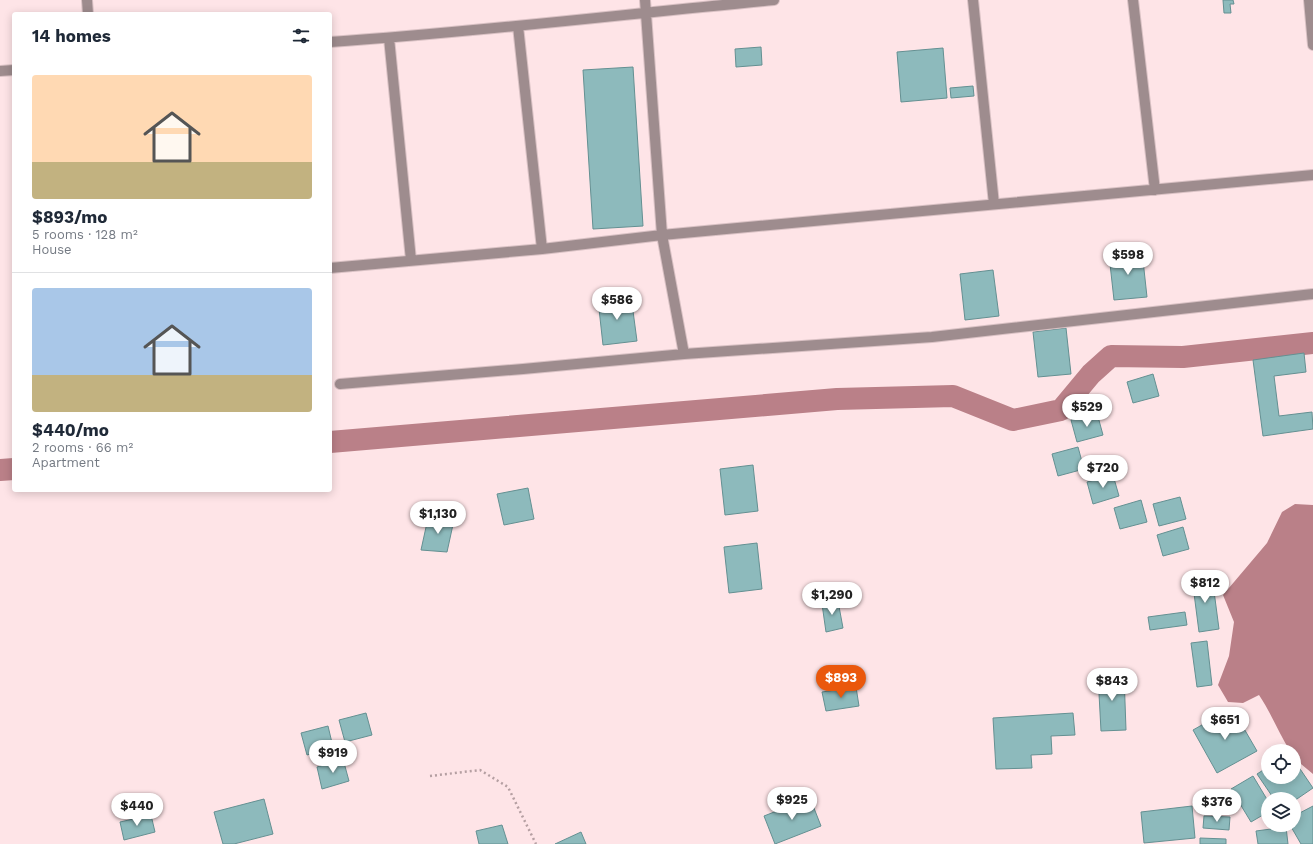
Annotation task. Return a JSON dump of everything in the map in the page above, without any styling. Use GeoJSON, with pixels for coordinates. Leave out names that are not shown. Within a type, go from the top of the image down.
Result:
{"type":"FeatureCollection","features":[{"type":"Feature","properties":{"kind":"street"},"geometry":{"type":"LineString","coordinates":[[87,0],[88,12]]}},
{"type":"Feature","properties":{"kind":"street"},"geometry":{"type":"LineString","coordinates":[[645,0],[662,235],[684,354]]}},
{"type":"Feature","properties":{"kind":"street"},"geometry":{"type":"LineString","coordinates":[[332,42],[518,26],[774,0]]}},
{"type":"Feature","properties":{"kind":"street"},"geometry":{"type":"LineString","coordinates":[[973,0],[994,204]]}},
{"type":"Feature","properties":{"kind":"street"},"geometry":{"type":"LineString","coordinates":[[1133,0],[1155,190]]}},
{"type":"Feature","properties":{"kind":"street"},"geometry":{"type":"LineString","coordinates":[[1309,0],[1313,45]]}},
{"type":"Feature","properties":{"kind":"street"},"geometry":{"type":"LineString","coordinates":[[518,26],[542,249]]}},
{"type":"Feature","properties":{"kind":"street"},"geometry":{"type":"LineString","coordinates":[[390,38],[411,260]]}},
{"type":"Feature","properties":{"kind":"street"},"geometry":{"type":"LineString","coordinates":[[0,71],[12,70]]}},
{"type":"Feature","properties":{"kind":"street"},"geometry":{"type":"LineString","coordinates":[[332,268],[542,249],[662,235],[1313,175]]}},
{"type":"Feature","properties":{"kind":"street"},"geometry":{"type":"LineString","coordinates":[[340,384],[684,354],[932,337],[1313,294]]}},
{"type":"Feature","properties":{"kind":"path"},"geometry":{"type":"LineString","coordinates":[[430,776],[480,770],[508,787],[536,844]]}},
{"type":"Feature","properties":{"kind":"shaded area"},"geometry":{"type":"Polygon","coordinates":[[[1295,504],[1313,505],[1313,774],[1301,764],[1301,744],[1286,744],[1259,695],[1243,703],[1228,702],[1218,685],[1229,656],[1234,622],[1223,595],[1267,543],[1282,512],[1295,504]]]}},
{"type":"Feature","properties":{"kind":"building"},"geometry":{"type":"Polygon","coordinates":[[[1223,0],[1233,0],[1234,4],[1230,4],[1231,13],[1224,13],[1223,0]]]}},
{"type":"Feature","properties":{"kind":"building"},"geometry":{"type":"Polygon","coordinates":[[[761,47],[762,65],[736,67],[735,49],[761,47]]]}},
{"type":"Feature","properties":{"kind":"building"},"geometry":{"type":"Polygon","coordinates":[[[943,48],[947,98],[901,102],[897,52],[943,48]]]}},
{"type":"Feature","properties":{"kind":"building"},"geometry":{"type":"Polygon","coordinates":[[[633,67],[643,226],[593,229],[583,70],[633,67]]]}},
{"type":"Feature","properties":{"kind":"building"},"geometry":{"type":"Polygon","coordinates":[[[973,86],[974,96],[951,98],[950,88],[973,86]]]}},
{"type":"Feature","properties":{"kind":"building"},"geometry":{"type":"Polygon","coordinates":[[[1142,251],[1147,297],[1114,300],[1109,255],[1142,251]]]}},
{"type":"Feature","properties":{"kind":"building"},"geometry":{"type":"Polygon","coordinates":[[[993,270],[999,316],[965,320],[960,274],[993,270]]]}},
{"type":"Feature","properties":{"kind":"building"},"geometry":{"type":"Polygon","coordinates":[[[631,296],[637,341],[603,345],[598,300],[631,296]]]}},
{"type":"Feature","properties":{"kind":"building"},"geometry":{"type":"Polygon","coordinates":[[[1066,328],[1071,374],[1038,377],[1033,332],[1066,328]]]}},
{"type":"Feature","properties":{"kind":"building"},"geometry":{"type":"Polygon","coordinates":[[[1304,353],[1306,372],[1274,376],[1279,416],[1312,412],[1313,429],[1263,436],[1253,360],[1304,353]]]}},
{"type":"Feature","properties":{"kind":"building"},"geometry":{"type":"Polygon","coordinates":[[[1153,374],[1159,396],[1133,403],[1127,382],[1153,374]]]}},
{"type":"Feature","properties":{"kind":"building"},"geometry":{"type":"Polygon","coordinates":[[[1097,413],[1103,435],[1077,442],[1071,420],[1097,413]]]}},
{"type":"Feature","properties":{"kind":"building"},"geometry":{"type":"Polygon","coordinates":[[[1078,447],[1084,469],[1058,476],[1052,454],[1078,447]]]}},
{"type":"Feature","properties":{"kind":"building"},"geometry":{"type":"Polygon","coordinates":[[[753,465],[758,511],[725,515],[720,469],[753,465]]]}},
{"type":"Feature","properties":{"kind":"building"},"geometry":{"type":"Polygon","coordinates":[[[1113,475],[1119,496],[1093,504],[1087,482],[1113,475]]]}},
{"type":"Feature","properties":{"kind":"building"},"geometry":{"type":"Polygon","coordinates":[[[528,488],[534,519],[504,525],[497,494],[528,488]]]}},
{"type":"Feature","properties":{"kind":"building"},"geometry":{"type":"Polygon","coordinates":[[[1180,497],[1186,519],[1159,526],[1153,504],[1180,497]]]}},
{"type":"Feature","properties":{"kind":"building"},"geometry":{"type":"Polygon","coordinates":[[[1141,500],[1147,522],[1120,529],[1114,508],[1141,500]]]}},
{"type":"Feature","properties":{"kind":"building"},"geometry":{"type":"Polygon","coordinates":[[[428,518],[454,520],[447,552],[421,550],[428,518]]]}},
{"type":"Feature","properties":{"kind":"building"},"geometry":{"type":"Polygon","coordinates":[[[1183,527],[1189,549],[1163,556],[1157,535],[1183,527]]]}},
{"type":"Feature","properties":{"kind":"building"},"geometry":{"type":"Polygon","coordinates":[[[757,543],[762,589],[729,593],[724,547],[757,543]]]}},
{"type":"Feature","properties":{"kind":"building"},"geometry":{"type":"Polygon","coordinates":[[[1212,576],[1219,629],[1199,632],[1192,578],[1212,576]]]}},
{"type":"Feature","properties":{"kind":"building"},"geometry":{"type":"Polygon","coordinates":[[[838,601],[843,628],[826,632],[822,604],[838,601]]]}},
{"type":"Feature","properties":{"kind":"building"},"geometry":{"type":"Polygon","coordinates":[[[1185,612],[1187,625],[1150,630],[1148,617],[1185,612]]]}},
{"type":"Feature","properties":{"kind":"building"},"geometry":{"type":"Polygon","coordinates":[[[1207,641],[1212,685],[1197,687],[1191,643],[1207,641]]]}},
{"type":"Feature","properties":{"kind":"building"},"geometry":{"type":"Polygon","coordinates":[[[1124,674],[1126,730],[1101,731],[1098,675],[1124,674]]]}},
{"type":"Feature","properties":{"kind":"building"},"geometry":{"type":"Polygon","coordinates":[[[856,687],[859,706],[826,711],[822,692],[856,687]]]}},
{"type":"Feature","properties":{"kind":"building"},"geometry":{"type":"Polygon","coordinates":[[[1232,708],[1257,751],[1217,773],[1193,730],[1232,708]]]}},
{"type":"Feature","properties":{"kind":"building"},"geometry":{"type":"Polygon","coordinates":[[[366,713],[372,735],[345,742],[339,720],[366,713]]]}},
{"type":"Feature","properties":{"kind":"building"},"geometry":{"type":"Polygon","coordinates":[[[1073,713],[1075,735],[1051,736],[1052,754],[1031,755],[1032,768],[996,769],[993,718],[1073,713]]]}},
{"type":"Feature","properties":{"kind":"building"},"geometry":{"type":"Polygon","coordinates":[[[328,726],[333,747],[307,755],[301,733],[328,726]]]}},
{"type":"Feature","properties":{"kind":"building"},"geometry":{"type":"Polygon","coordinates":[[[343,759],[349,781],[322,789],[317,767],[343,759]]]}},
{"type":"Feature","properties":{"kind":"building"},"geometry":{"type":"Polygon","coordinates":[[[1301,770],[1313,788],[1301,796],[1301,792],[1269,792],[1264,784],[1301,784],[1301,770]]]}},
{"type":"Feature","properties":{"kind":"building"},"geometry":{"type":"Polygon","coordinates":[[[1261,771],[1261,780],[1257,774],[1261,771]]]}},
{"type":"Feature","properties":{"kind":"building"},"geometry":{"type":"Polygon","coordinates":[[[1253,776],[1263,792],[1261,792],[1261,816],[1251,822],[1231,789],[1253,776]]]}},
{"type":"Feature","properties":{"kind":"building"},"geometry":{"type":"Polygon","coordinates":[[[810,798],[821,826],[775,844],[764,816],[810,798]]]}},
{"type":"Feature","properties":{"kind":"building"},"geometry":{"type":"Polygon","coordinates":[[[264,799],[273,834],[234,844],[223,844],[214,812],[264,799]]]}},
{"type":"Feature","properties":{"kind":"building"},"geometry":{"type":"Polygon","coordinates":[[[1192,806],[1195,838],[1144,843],[1141,812],[1192,806]]]}},
{"type":"Feature","properties":{"kind":"building"},"geometry":{"type":"Polygon","coordinates":[[[1313,806],[1313,844],[1301,844],[1294,832],[1301,832],[1301,812],[1313,806]]]}},
{"type":"Feature","properties":{"kind":"building"},"geometry":{"type":"Polygon","coordinates":[[[151,815],[155,832],[124,840],[120,822],[151,815]]]}},
{"type":"Feature","properties":{"kind":"building"},"geometry":{"type":"Polygon","coordinates":[[[1204,816],[1230,817],[1229,830],[1203,828],[1204,816]]]}},
{"type":"Feature","properties":{"kind":"building"},"geometry":{"type":"Polygon","coordinates":[[[502,825],[508,844],[479,844],[476,831],[502,825]]]}},
{"type":"Feature","properties":{"kind":"building"},"geometry":{"type":"Polygon","coordinates":[[[1256,831],[1287,832],[1288,844],[1258,844],[1256,831]]]}},
{"type":"Feature","properties":{"kind":"building"},"geometry":{"type":"Polygon","coordinates":[[[581,832],[586,844],[555,844],[581,832]]]}},
{"type":"Feature","properties":{"kind":"building"},"geometry":{"type":"Polygon","coordinates":[[[1200,838],[1226,839],[1226,844],[1200,844],[1200,838]]]}},
{"type":"Feature","properties":{"kind":"waterway"},"geometry":{"type":"LineString","coordinates":[[332,442],[837,399],[953,396],[1013,420],[1061,410],[1091,374],[1111,356],[1183,357],[1313,343]]}},
{"type":"Feature","properties":{"kind":"waterway"},"geometry":{"type":"LineString","coordinates":[[0,470],[12,469]]}}]}
